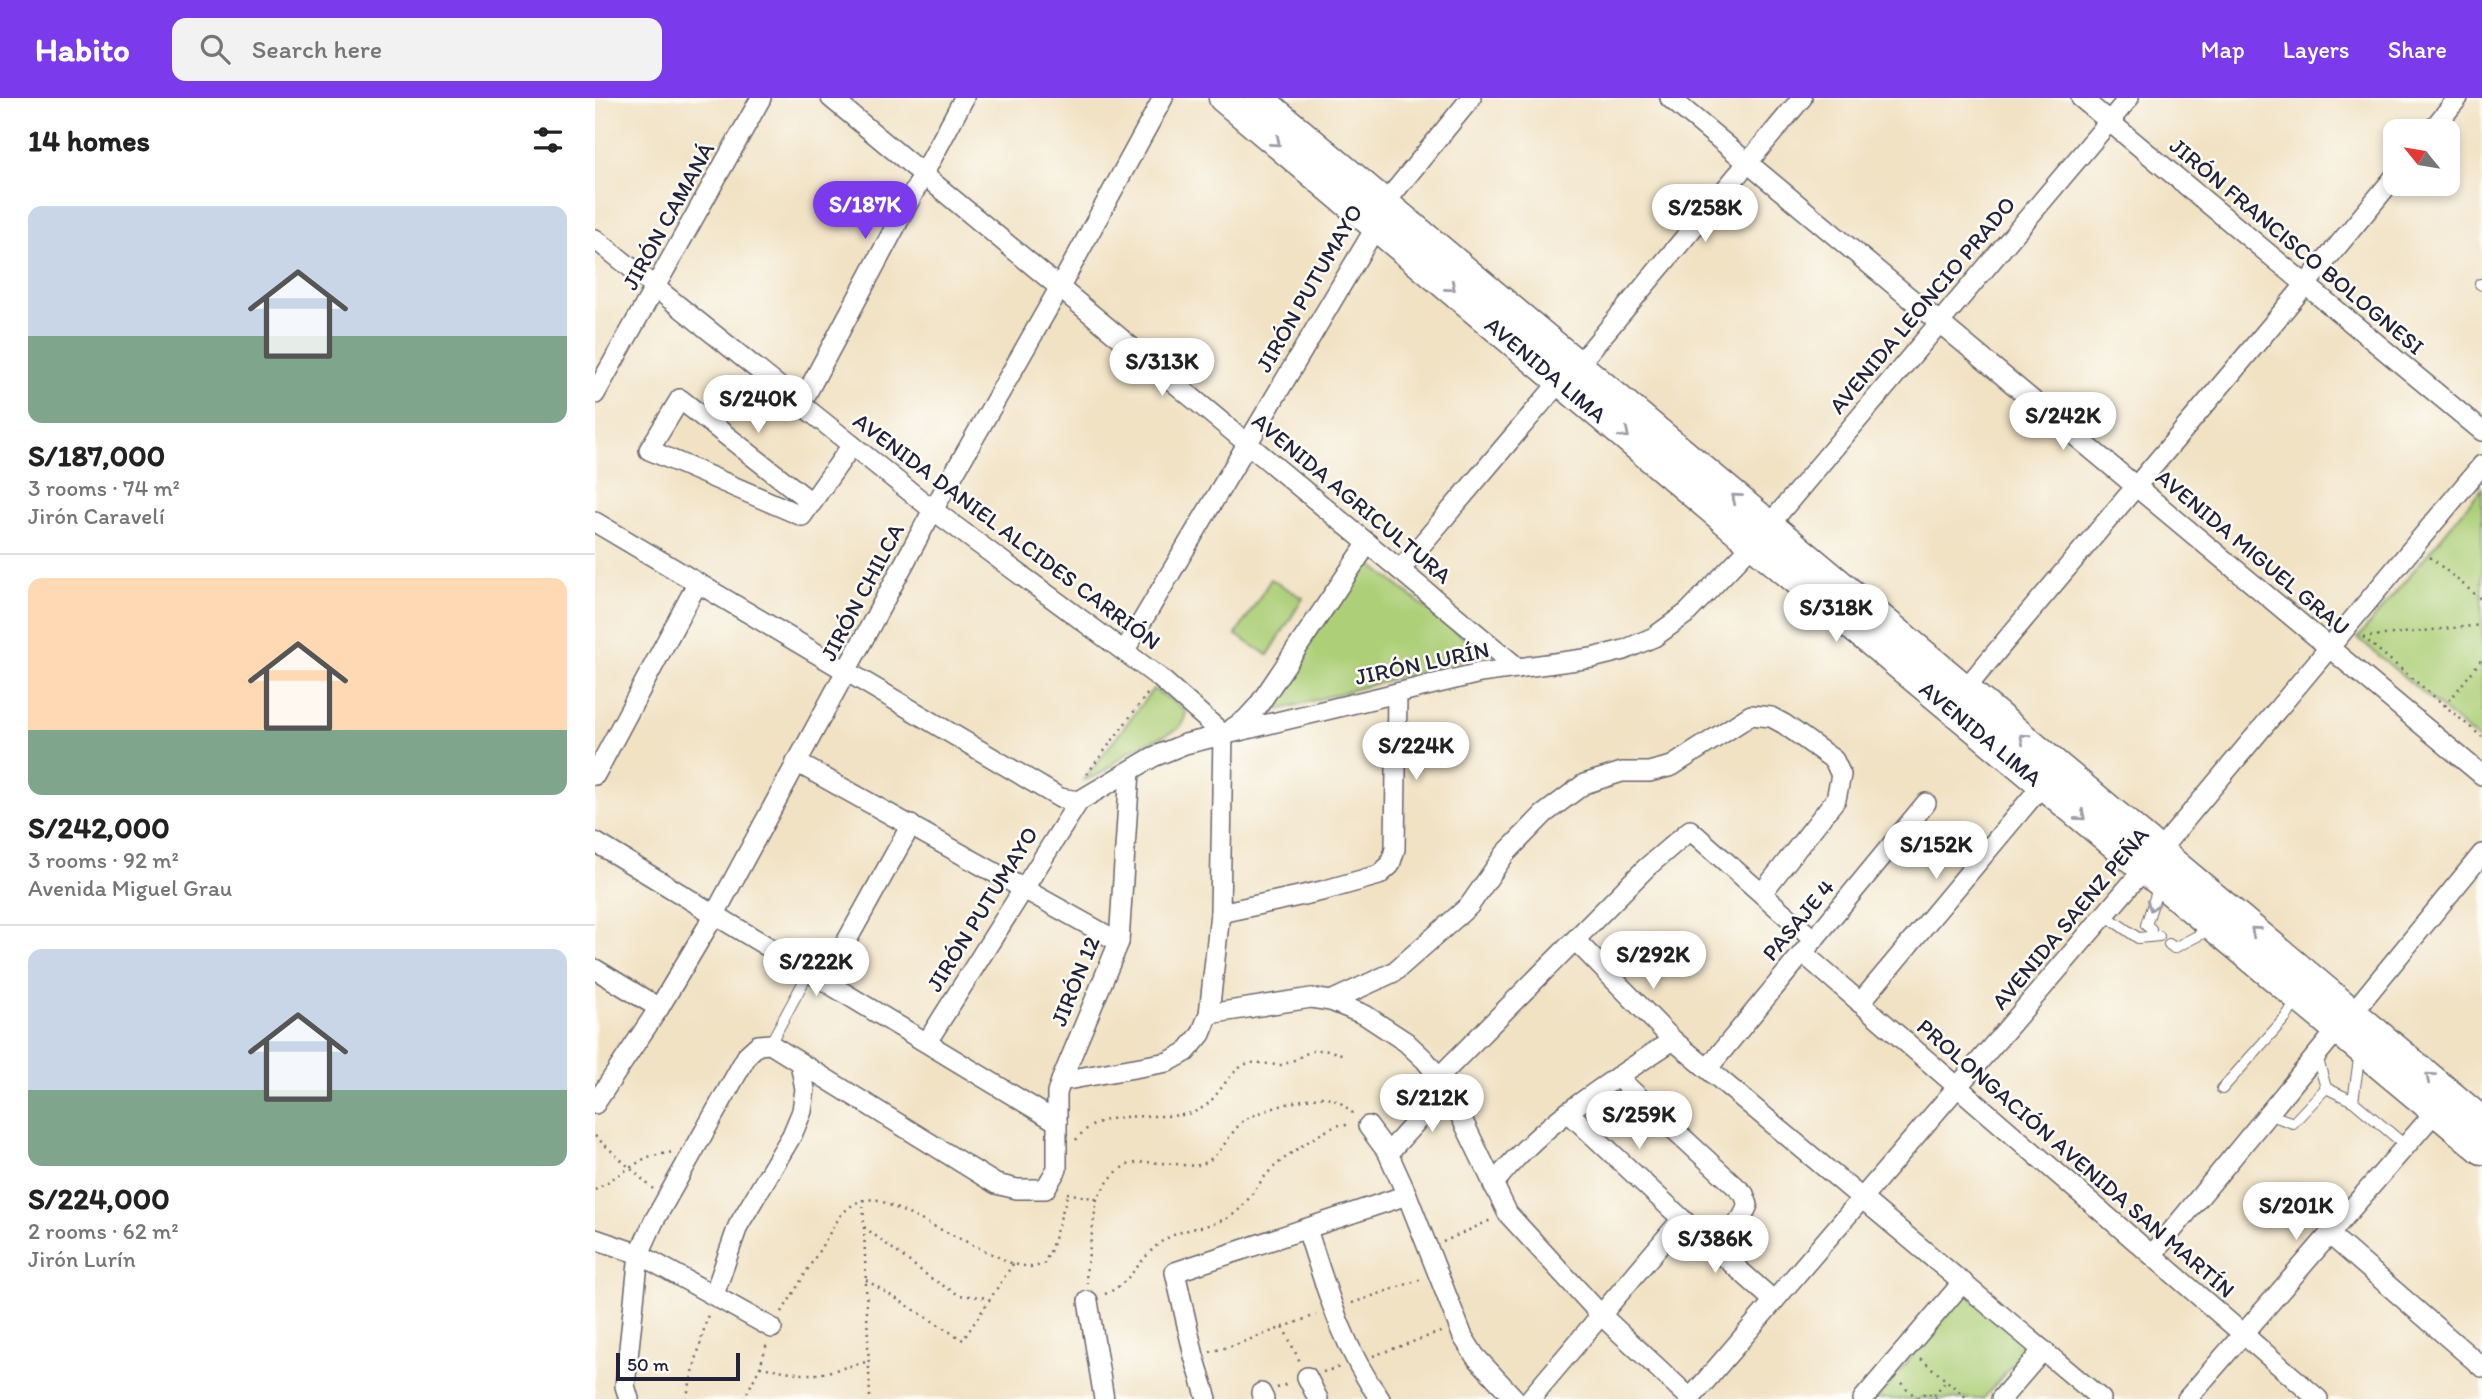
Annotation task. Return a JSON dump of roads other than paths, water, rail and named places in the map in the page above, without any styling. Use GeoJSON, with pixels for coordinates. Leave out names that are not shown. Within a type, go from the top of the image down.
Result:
{"type":"FeatureCollection","features":[{"type":"Feature","properties":{"kind":"main road","name":"AVENIDA LIMA"},"geometry":{"type":"LineString","coordinates":[[1223,98],[1381,214]]}},
{"type":"Feature","properties":{"kind":"main road","name":"AVENIDA LIMA"},"geometry":{"type":"LineString","coordinates":[[1259,98],[1381,214],[1761,535],[2043,784],[2154,867],[2345,1021],[2482,1121]]}},
{"type":"Feature","properties":{"kind":"main road","name":"AVENIDA LIMA"},"geometry":{"type":"LineString","coordinates":[[1761,535],[1966,688],[2215,927],[2299,997],[2345,1021],[2361,1048],[2482,1150]]}},
{"type":"Feature","properties":{"kind":"street","name":"JIRÓN CAMANÁ"},"geometry":{"type":"LineString","coordinates":[[595,394],[761,98]]}},
{"type":"Feature","properties":{"kind":"street","name":"AVENIDA AGRICULTURA"},"geometry":{"type":"LineString","coordinates":[[831,98],[1518,668]]}},
{"type":"Feature","properties":{"kind":"street"},"geometry":{"type":"LineString","coordinates":[[801,404],[964,98]]}},
{"type":"Feature","properties":{"kind":"street","name":"JIRÓN CHILCA"},"geometry":{"type":"LineString","coordinates":[[595,1104],[659,1008],[715,914],[933,510],[1060,287],[1163,98]]}},
{"type":"Feature","properties":{"kind":"street","name":"JIRÓN PUTUMAYO"},"geometry":{"type":"LineString","coordinates":[[1125,650],[1381,214],[1471,98]]}},
{"type":"Feature","properties":{"kind":"street","name":"AVENIDA MIGUEL GRAU"},"geometry":{"type":"LineString","coordinates":[[1670,98],[2482,775]]}},
{"type":"Feature","properties":{"kind":"street"},"geometry":{"type":"LineString","coordinates":[[1400,570],[1802,98]]}},
{"type":"Feature","properties":{"kind":"street","name":"JIRÓN FRANCISCO BOLOGNESI"},"geometry":{"type":"LineString","coordinates":[[2081,98],[2482,431]]}},
{"type":"Feature","properties":{"kind":"street","name":"AVENIDA LEONCIO PRADO"},"geometry":{"type":"LineString","coordinates":[[1761,535],[2129,98]]}},
{"type":"Feature","properties":{"kind":"street"},"geometry":{"type":"LineString","coordinates":[[2441,119],[2458,98]]}},
{"type":"Feature","properties":{"kind":"street"},"geometry":{"type":"LineString","coordinates":[[1966,688],[2134,485],[2306,286],[2383,190]]}},
{"type":"Feature","properties":{"kind":"street","name":"AVENIDA DANIEL ALCIDES CARRIÓN"},"geometry":{"type":"LineString","coordinates":[[595,239],[933,510],[1125,650],[1223,734]]}},
{"type":"Feature","properties":{"kind":"street"},"geometry":{"type":"LineString","coordinates":[[812,503],[680,399],[649,450],[803,516],[812,503],[852,445]]}},
{"type":"Feature","properties":{"kind":"street","name":"AVENIDA SAENZ PEÑA"},"geometry":{"type":"LineString","coordinates":[[1690,1399],[2105,915],[2154,867],[2330,648],[2482,466]]}},
{"type":"Feature","properties":{"kind":"street"},"geometry":{"type":"LineString","coordinates":[[595,522],[1060,798],[1080,792]]}},
{"type":"Feature","properties":{"kind":"street","name":"JIRÓN LURÍN"},"geometry":{"type":"LineString","coordinates":[[1080,792],[1185,744],[1223,734],[1480,673],[1625,650],[1654,637],[1687,613],[1761,535]]}},
{"type":"Feature","properties":{"kind":"street"},"geometry":{"type":"LineString","coordinates":[[1061,1082],[1168,1062],[1186,1052],[1201,1034],[1209,1014],[1220,913],[1223,734],[1245,720],[1258,706],[1368,543]]}},
{"type":"Feature","properties":{"kind":"street"},"geometry":{"type":"LineString","coordinates":[[595,775],[697,584]]}},
{"type":"Feature","properties":{"kind":"street"},"geometry":{"type":"LineString","coordinates":[[1220,913],[1322,891],[1379,875],[1390,865],[1395,849],[1397,693]]}},
{"type":"Feature","properties":{"kind":"street"},"geometry":{"type":"LineString","coordinates":[[1331,1001],[1394,972],[1469,906],[1505,854],[1544,814],[1584,784],[1622,772],[1649,772],[1672,766],[1751,715],[1771,717],[1784,724],[1834,760],[1841,775],[1836,799],[1762,893]]}},
{"type":"Feature","properties":{"kind":"street"},"geometry":{"type":"LineString","coordinates":[[796,762],[1119,942]]}},
{"type":"Feature","properties":{"kind":"street","name":"JIRÓN 12"},"geometry":{"type":"LineString","coordinates":[[800,1063],[996,1184],[1017,1189],[1045,1189],[1057,1168],[1057,1093],[1119,942],[1130,771]]}},
{"type":"Feature","properties":{"kind":"street"},"geometry":{"type":"LineString","coordinates":[[1860,1003],[2043,784]]}},
{"type":"Feature","properties":{"kind":"street","name":"JIRÓN PUTUMAYO"},"geometry":{"type":"LineString","coordinates":[[927,1042],[1024,889],[1080,792]]}},
{"type":"Feature","properties":{"kind":"street","name":"PASAJE 4"},"geometry":{"type":"LineString","coordinates":[[1709,1068],[1926,803]]}},
{"type":"Feature","properties":{"kind":"street"},"geometry":{"type":"LineString","coordinates":[[818,975],[911,825]]}},
{"type":"Feature","properties":{"kind":"street","name":"PROLONGACIÓN AVENIDA SAN MARTÍN"},"geometry":{"type":"LineString","coordinates":[[1575,940],[1646,868],[1690,830],[1762,893],[1860,1003],[2318,1399]]}},
{"type":"Feature","properties":{"kind":"street"},"geometry":{"type":"LineString","coordinates":[[595,842],[1057,1122]]}},
{"type":"Feature","properties":{"kind":"street"},"geometry":{"type":"LineString","coordinates":[[2152,1255],[2482,854]]}},
{"type":"Feature","properties":{"kind":"street"},"geometry":{"type":"LineString","coordinates":[[1388,1153],[1443,1082],[1575,940],[1673,1040],[2101,1399]]}},
{"type":"Feature","properties":{"kind":"street"},"geometry":{"type":"LineString","coordinates":[[595,970],[659,1008]]}},
{"type":"Feature","properties":{"kind":"street"},"geometry":{"type":"LineString","coordinates":[[1209,1014],[1311,998],[1331,1001],[1365,1015],[1406,1042],[1443,1082],[1507,1213],[1601,1315],[1690,1399]]}},
{"type":"Feature","properties":{"kind":"street"},"geometry":{"type":"LineString","coordinates":[[1493,1185],[1528,1143],[1617,1077],[1673,1040]]}},
{"type":"Feature","properties":{"kind":"street"},"geometry":{"type":"LineString","coordinates":[[629,1399],[625,1386],[639,1254],[748,1054],[758,1045],[770,1044],[800,1063],[805,1089],[801,1111],[792,1135],[738,1226],[714,1295]]}},
{"type":"Feature","properties":{"kind":"street"},"geometry":{"type":"LineString","coordinates":[[1617,1077],[1744,1194],[1748,1205],[1743,1216],[1717,1251]]}},
{"type":"Feature","properties":{"kind":"street"},"geometry":{"type":"LineString","coordinates":[[2187,1399],[2436,1111]]}},
{"type":"Feature","properties":{"kind":"street"},"geometry":{"type":"LineString","coordinates":[[1568,1112],[1774,1301]]}},
{"type":"Feature","properties":{"kind":"street"},"geometry":{"type":"LineString","coordinates":[[1368,1126],[1388,1153],[1407,1195],[1463,1337],[1475,1356],[1515,1399]]}},
{"type":"Feature","properties":{"kind":"street"},"geometry":{"type":"LineString","coordinates":[[1207,1399],[1175,1272],[1407,1195]]}},
{"type":"Feature","properties":{"kind":"street"},"geometry":{"type":"LineString","coordinates":[[1530,1399],[1682,1219]]}},
{"type":"Feature","properties":{"kind":"street"},"geometry":{"type":"LineString","coordinates":[[1307,1229],[1333,1310],[1362,1374],[1380,1399]]}},
{"type":"Feature","properties":{"kind":"street"},"geometry":{"type":"LineString","coordinates":[[2329,1234],[2482,1367]]}},
{"type":"Feature","properties":{"kind":"street"},"geometry":{"type":"LineString","coordinates":[[595,1239],[639,1254],[772,1328]]}},
{"type":"Feature","properties":{"kind":"street"},"geometry":{"type":"LineString","coordinates":[[1863,1399],[1962,1282]]}},
{"type":"Feature","properties":{"kind":"street"},"geometry":{"type":"LineString","coordinates":[[1088,1301],[1104,1399]]}},
{"type":"Feature","properties":{"kind":"street"},"geometry":{"type":"LineString","coordinates":[[2001,1399],[2043,1350]]}},
{"type":"Feature","properties":{"kind":"street"},"geometry":{"type":"LineString","coordinates":[[1307,1377],[1318,1399]]}},
{"type":"Feature","properties":{"kind":"lane"},"geometry":{"type":"LineString","coordinates":[[2105,915],[2138,938],[2155,932],[2146,925],[2154,867]]}},
{"type":"Feature","properties":{"kind":"lane"},"geometry":{"type":"LineString","coordinates":[[2169,944],[2173,948],[2215,927]]}},
{"type":"Feature","properties":{"kind":"lane"},"geometry":{"type":"LineString","coordinates":[[770,1044],[818,975]]}},
{"type":"Feature","properties":{"kind":"lane"},"geometry":{"type":"LineString","coordinates":[[2222,1089],[2286,1017],[2299,997]]}},
{"type":"Feature","properties":{"kind":"lane"},"geometry":{"type":"LineString","coordinates":[[2353,1101],[2361,1048]]}},
{"type":"Feature","properties":{"kind":"lane"},"geometry":{"type":"LineString","coordinates":[[2316,1055],[2326,1088],[2353,1101],[2406,1146]]}},
{"type":"Feature","properties":{"kind":"lane"},"geometry":{"type":"LineString","coordinates":[[2268,1114],[2293,1123],[2326,1088]]}}]}
